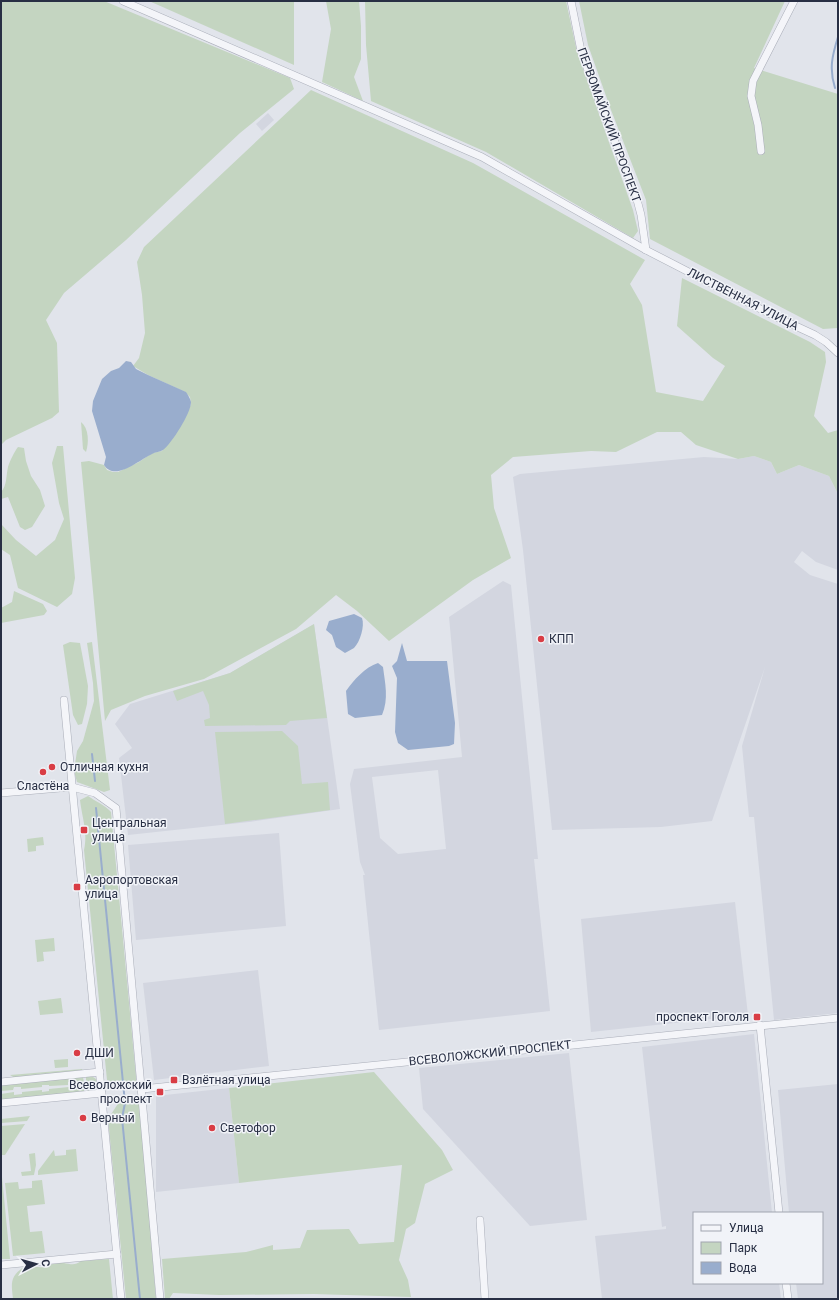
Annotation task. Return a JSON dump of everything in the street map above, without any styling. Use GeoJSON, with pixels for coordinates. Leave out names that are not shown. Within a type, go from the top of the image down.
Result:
{"type":"FeatureCollection","features":[{"type":"Feature","properties":{"kind":"street","name":"ЛИСТВЕННАЯ УЛИЦА"},"geometry":{"type":"LineString","coordinates":[[123,1],[482,157],[646,250],[774,316],[815,335],[826,342],[838,353]]}},
{"type":"Feature","properties":{"kind":"street","name":"ПЕРВОМАЙСКИЙ ПРОСПЕКТ"},"geometry":{"type":"LineString","coordinates":[[571,1],[581,51],[642,215],[646,250]]}},
{"type":"Feature","properties":{"kind":"street"},"geometry":{"type":"LineString","coordinates":[[761,151],[758,125],[751,96],[753,81],[794,1]]}},
{"type":"Feature","properties":{"kind":"street"},"geometry":{"type":"LineString","coordinates":[[64,700],[121,1299]]}},
{"type":"Feature","properties":{"kind":"street"},"geometry":{"type":"LineString","coordinates":[[1,793],[72,787],[80,788],[95,793],[116,808],[160,1299]]}},
{"type":"Feature","properties":{"kind":"street","name":"ВСЕВОЛОЖСКИЙ ПРОСПЕКТ"},"geometry":{"type":"LineString","coordinates":[[142,1089],[838,1018]]}},
{"type":"Feature","properties":{"kind":"street"},"geometry":{"type":"LineString","coordinates":[[760,1025],[779,1212]]}},
{"type":"Feature","properties":{"kind":"street"},"geometry":{"type":"LineString","coordinates":[[1,1082],[100,1072]]}},
{"type":"Feature","properties":{"kind":"street"},"geometry":{"type":"LineString","coordinates":[[1,1103],[102,1093]]}},
{"type":"Feature","properties":{"kind":"street"},"geometry":{"type":"LineString","coordinates":[[480,1220],[486,1299]]}},
{"type":"Feature","properties":{"kind":"street"},"geometry":{"type":"LineString","coordinates":[[1,1265],[117,1254]]}},
{"type":"Feature","properties":{"kind":"street"},"geometry":{"type":"LineString","coordinates":[[786,1284],[788,1299]]}},
{"type":"Feature","properties":{"kind":"shaded area"},"geometry":{"type":"Polygon","coordinates":[[[268,113],[274,120],[262,131],[256,124],[268,113]]]}},
{"type":"Feature","properties":{"kind":"shaded area"},"geometry":{"type":"Polygon","coordinates":[[[754,456],[771,462],[777,474],[799,465],[829,476],[838,494],[838,570],[816,562],[802,551],[794,562],[810,575],[838,584],[838,1013],[774,1020],[754,817],[749,817],[742,746],[765,667],[712,821],[661,827],[552,830],[523,550],[513,477],[520,474],[704,457],[738,459],[754,456]]]}},
{"type":"Feature","properties":{"kind":"shaded area"},"geometry":{"type":"Polygon","coordinates":[[[503,581],[511,585],[538,859],[534,859],[550,1011],[379,1030],[363,875],[365,875],[360,862],[350,784],[354,769],[462,757],[449,617],[503,581]],[[438,770],[372,777],[380,838],[398,854],[446,849],[438,770]]]}},
{"type":"Feature","properties":{"kind":"shaded area"},"geometry":{"type":"Polygon","coordinates":[[[314,624],[340,809],[249,822],[128,835],[119,758],[132,748],[115,724],[130,704],[230,673],[314,624]]]}},
{"type":"Feature","properties":{"kind":"shaded area"},"geometry":{"type":"Polygon","coordinates":[[[279,833],[286,926],[136,940],[128,845],[279,833]]]}},
{"type":"Feature","properties":{"kind":"shaded area"},"geometry":{"type":"Polygon","coordinates":[[[735,902],[748,1015],[591,1032],[581,919],[735,902]]]}},
{"type":"Feature","properties":{"kind":"shaded area"},"geometry":{"type":"Polygon","coordinates":[[[258,970],[269,1066],[154,1080],[143,983],[258,970]]]}},
{"type":"Feature","properties":{"kind":"shaded area"},"geometry":{"type":"Polygon","coordinates":[[[754,1034],[772,1212],[693,1212],[693,1284],[779,1284],[781,1299],[602,1299],[595,1236],[666,1229],[666,1226],[662,1227],[642,1047],[754,1034]]]}},
{"type":"Feature","properties":{"kind":"shaded area"},"geometry":{"type":"Polygon","coordinates":[[[569,1053],[587,1220],[530,1226],[423,1109],[419,1068],[569,1053]]]}},
{"type":"Feature","properties":{"kind":"shaded area"},"geometry":{"type":"Polygon","coordinates":[[[838,1084],[838,1299],[798,1299],[796,1284],[823,1284],[823,1212],[789,1212],[778,1090],[838,1084]]]}},
{"type":"Feature","properties":{"kind":"shaded area"},"geometry":{"type":"Polygon","coordinates":[[[229,1088],[239,1183],[156,1192],[156,1096],[229,1088]]]}},
{"type":"Feature","properties":{"kind":"green space"},"geometry":{"type":"Polygon","coordinates":[[[1,1],[104,1],[290,78],[294,89],[240,133],[126,240],[64,293],[46,320],[57,343],[59,412],[52,418],[6,440],[1,445],[1,1]]]}},
{"type":"Feature","properties":{"kind":"green space"},"geometry":{"type":"Polygon","coordinates":[[[149,1],[294,1],[294,65],[149,1]]]}},
{"type":"Feature","properties":{"kind":"green space"},"geometry":{"type":"Polygon","coordinates":[[[326,1],[359,1],[361,59],[354,77],[363,101],[322,82],[331,29],[326,1]]]}},
{"type":"Feature","properties":{"kind":"green space"},"geometry":{"type":"Polygon","coordinates":[[[365,1],[566,1],[577,52],[633,210],[638,231],[633,238],[486,152],[371,101],[366,45],[365,1]]]}},
{"type":"Feature","properties":{"kind":"green space"},"geometry":{"type":"Polygon","coordinates":[[[579,1],[785,1],[754,68],[838,94],[838,328],[823,329],[650,239],[646,200],[611,110],[588,45],[579,1]]]}},
{"type":"Feature","properties":{"kind":"green space"},"geometry":{"type":"Polygon","coordinates":[[[311,90],[473,163],[645,260],[630,284],[642,305],[656,392],[703,401],[725,366],[713,358],[677,326],[682,278],[810,342],[825,352],[826,362],[814,416],[828,433],[838,430],[838,494],[829,476],[799,465],[777,474],[771,462],[754,456],[738,459],[696,445],[681,432],[657,432],[616,452],[591,451],[513,457],[491,475],[494,508],[511,558],[473,580],[389,641],[357,611],[336,595],[296,629],[204,679],[145,696],[111,710],[105,721],[81,462],[89,461],[104,465],[107,470],[118,472],[139,462],[152,453],[162,451],[184,420],[191,404],[190,397],[185,392],[148,375],[133,366],[139,358],[145,333],[142,295],[137,262],[144,247],[311,90]]]}},
{"type":"Feature","properties":{"kind":"green space"},"geometry":{"type":"Polygon","coordinates":[[[81,422],[86,428],[88,436],[86,452],[83,449],[81,422]]]}},
{"type":"Feature","properties":{"kind":"green space"},"geometry":{"type":"Polygon","coordinates":[[[57,446],[63,446],[75,578],[72,594],[57,607],[18,588],[10,555],[1,549],[1,524],[16,540],[36,556],[55,540],[64,519],[59,503],[52,463],[57,446]]]}},
{"type":"Feature","properties":{"kind":"green space"},"geometry":{"type":"Polygon","coordinates":[[[18,447],[24,448],[26,461],[31,476],[40,490],[45,506],[32,527],[25,530],[20,527],[8,497],[1,499],[1,492],[5,484],[8,467],[18,447]]]}},
{"type":"Feature","properties":{"kind":"green space"},"geometry":{"type":"Polygon","coordinates":[[[14,591],[43,604],[47,611],[44,615],[1,623],[1,608],[12,602],[14,591]]]}},
{"type":"Feature","properties":{"kind":"green space"},"geometry":{"type":"Polygon","coordinates":[[[314,624],[327,718],[290,721],[286,725],[205,726],[204,720],[210,718],[209,705],[203,691],[177,701],[173,691],[230,673],[314,624]]]}},
{"type":"Feature","properties":{"kind":"green space"},"geometry":{"type":"Polygon","coordinates":[[[70,642],[80,643],[88,686],[87,704],[82,724],[78,725],[73,715],[63,645],[70,642]]]}},
{"type":"Feature","properties":{"kind":"green space"},"geometry":{"type":"Polygon","coordinates":[[[92,642],[110,790],[104,792],[77,782],[74,771],[77,751],[83,741],[94,701],[87,643],[92,642]]]}},
{"type":"Feature","properties":{"kind":"green space"},"geometry":{"type":"Polygon","coordinates":[[[282,731],[298,746],[302,784],[328,782],[330,810],[225,824],[215,732],[282,731]]]}},
{"type":"Feature","properties":{"kind":"green space"},"geometry":{"type":"Polygon","coordinates":[[[88,796],[111,812],[137,1087],[120,1089],[107,1080],[84,850],[85,831],[80,800],[88,796]]]}},
{"type":"Feature","properties":{"kind":"green space"},"geometry":{"type":"Polygon","coordinates":[[[43,837],[44,845],[36,846],[36,851],[28,852],[27,839],[43,837]]]}},
{"type":"Feature","properties":{"kind":"green space"},"geometry":{"type":"Polygon","coordinates":[[[54,938],[55,951],[43,952],[44,961],[37,962],[35,940],[54,938]]]}},
{"type":"Feature","properties":{"kind":"green space"},"geometry":{"type":"Polygon","coordinates":[[[61,998],[63,1013],[40,1015],[38,1001],[61,998]]]}},
{"type":"Feature","properties":{"kind":"green space"},"geometry":{"type":"Polygon","coordinates":[[[68,1059],[68,1067],[55,1068],[54,1060],[68,1059]]]}},
{"type":"Feature","properties":{"kind":"green space"},"geometry":{"type":"Polygon","coordinates":[[[82,1069],[83,1071],[15,1078],[10,1075],[82,1069]]]}},
{"type":"Feature","properties":{"kind":"green space"},"geometry":{"type":"Polygon","coordinates":[[[374,1072],[442,1150],[453,1170],[425,1184],[415,1223],[406,1229],[399,1260],[408,1280],[411,1297],[314,1294],[219,1295],[173,1293],[169,1299],[165,1299],[162,1259],[246,1252],[273,1245],[273,1250],[300,1248],[307,1230],[349,1229],[359,1244],[394,1242],[402,1165],[239,1183],[229,1088],[374,1072]]]}},
{"type":"Feature","properties":{"kind":"green space"},"geometry":{"type":"Polygon","coordinates":[[[86,1076],[97,1080],[98,1084],[94,1091],[87,1092],[87,1088],[90,1084],[86,1081],[86,1076]]]}},
{"type":"Feature","properties":{"kind":"green space"},"geometry":{"type":"Polygon","coordinates":[[[83,1077],[84,1083],[76,1084],[76,1081],[68,1082],[68,1085],[42,1085],[42,1087],[21,1089],[21,1087],[14,1087],[13,1090],[1,1091],[1,1085],[83,1077]]]}},
{"type":"Feature","properties":{"kind":"green space"},"geometry":{"type":"Polygon","coordinates":[[[77,1086],[84,1086],[84,1092],[1,1100],[1,1094],[14,1092],[14,1095],[22,1094],[22,1092],[42,1090],[42,1092],[49,1091],[49,1089],[69,1087],[69,1090],[76,1089],[77,1086]]]}},
{"type":"Feature","properties":{"kind":"green space"},"geometry":{"type":"Polygon","coordinates":[[[128,1098],[140,1105],[156,1299],[126,1299],[108,1119],[121,1099],[128,1098]]]}},
{"type":"Feature","properties":{"kind":"green space"},"geometry":{"type":"Polygon","coordinates":[[[30,1116],[27,1121],[1,1123],[1,1119],[30,1116]]]}},
{"type":"Feature","properties":{"kind":"green space"},"geometry":{"type":"Polygon","coordinates":[[[25,1124],[5,1155],[2,1155],[1,1126],[25,1124]]]}},
{"type":"Feature","properties":{"kind":"green space"},"geometry":{"type":"Polygon","coordinates":[[[76,1149],[78,1171],[38,1175],[38,1171],[54,1150],[55,1156],[66,1155],[66,1150],[76,1149]]]}},
{"type":"Feature","properties":{"kind":"green space"},"geometry":{"type":"Polygon","coordinates":[[[35,1153],[36,1165],[34,1175],[22,1176],[21,1172],[31,1171],[29,1154],[35,1153]]]}},
{"type":"Feature","properties":{"kind":"green space"},"geometry":{"type":"Polygon","coordinates":[[[2,1177],[10,1259],[1,1259],[2,1177]]]}},
{"type":"Feature","properties":{"kind":"green space"},"geometry":{"type":"Polygon","coordinates":[[[42,1180],[45,1204],[27,1206],[30,1232],[42,1231],[45,1253],[13,1256],[5,1183],[18,1182],[19,1189],[32,1188],[32,1181],[42,1180]]]}},
{"type":"Feature","properties":{"kind":"green space"},"geometry":{"type":"Polygon","coordinates":[[[109,1259],[113,1299],[13,1299],[12,1287],[14,1276],[24,1267],[41,1267],[58,1263],[77,1264],[81,1261],[109,1259]]]}},
{"type":"Feature","properties":{"kind":"water"},"geometry":{"type":"Polygon","coordinates":[[[126,361],[131,362],[136,369],[186,392],[191,402],[188,413],[180,428],[163,450],[153,453],[121,471],[114,471],[109,470],[104,465],[106,457],[92,411],[93,401],[102,379],[111,371],[119,368],[126,361]]]}},
{"type":"Feature","properties":{"kind":"water"},"geometry":{"type":"Polygon","coordinates":[[[354,614],[362,618],[363,625],[361,634],[354,648],[345,653],[336,647],[332,635],[326,630],[329,621],[354,614]]]}},
{"type":"Feature","properties":{"kind":"water"},"geometry":{"type":"Polygon","coordinates":[[[402,643],[407,661],[447,661],[455,723],[454,744],[449,746],[408,750],[398,743],[395,732],[397,678],[392,666],[397,661],[402,643]]]}},
{"type":"Feature","properties":{"kind":"water"},"geometry":{"type":"Polygon","coordinates":[[[378,663],[383,667],[386,691],[382,715],[355,718],[348,714],[346,691],[356,678],[364,671],[378,663]]]}},
{"type":"Feature","properties":{"kind":"waterway"},"geometry":{"type":"LineString","coordinates":[[835,88],[832,75],[832,62],[838,37]]}},
{"type":"Feature","properties":{"kind":"waterway"},"geometry":{"type":"LineString","coordinates":[[92,754],[95,781]]}},
{"type":"Feature","properties":{"kind":"waterway"},"geometry":{"type":"LineString","coordinates":[[96,808],[125,1103],[122,1118],[140,1299]]}},
{"type":"Feature","properties":{"kind":"place","name":"КПП"},"geometry":{"type":"Point","coordinates":[541,639]}},
{"type":"Feature","properties":{"kind":"place","name":"Отличная кухня"},"geometry":{"type":"Point","coordinates":[52,767]}},
{"type":"Feature","properties":{"kind":"place","name":"Сластёна"},"geometry":{"type":"Point","coordinates":[43,772]}},
{"type":"Feature","properties":{"kind":"place","name":"Центральная улица"},"geometry":{"type":"Point","coordinates":[84,830]}},
{"type":"Feature","properties":{"kind":"place","name":"Аэропортовская улица"},"geometry":{"type":"Point","coordinates":[77,887]}},
{"type":"Feature","properties":{"kind":"place","name":"проспект Гоголя"},"geometry":{"type":"Point","coordinates":[757,1017]}},
{"type":"Feature","properties":{"kind":"place","name":"ДШИ"},"geometry":{"type":"Point","coordinates":[77,1053]}},
{"type":"Feature","properties":{"kind":"place","name":"Взлётная улица"},"geometry":{"type":"Point","coordinates":[174,1080]}},
{"type":"Feature","properties":{"kind":"place","name":"Всеволожский проспект"},"geometry":{"type":"Point","coordinates":[160,1092]}},
{"type":"Feature","properties":{"kind":"place","name":"Верный"},"geometry":{"type":"Point","coordinates":[83,1118]}},
{"type":"Feature","properties":{"kind":"place","name":"Светофор"},"geometry":{"type":"Point","coordinates":[212,1128]}}]}
